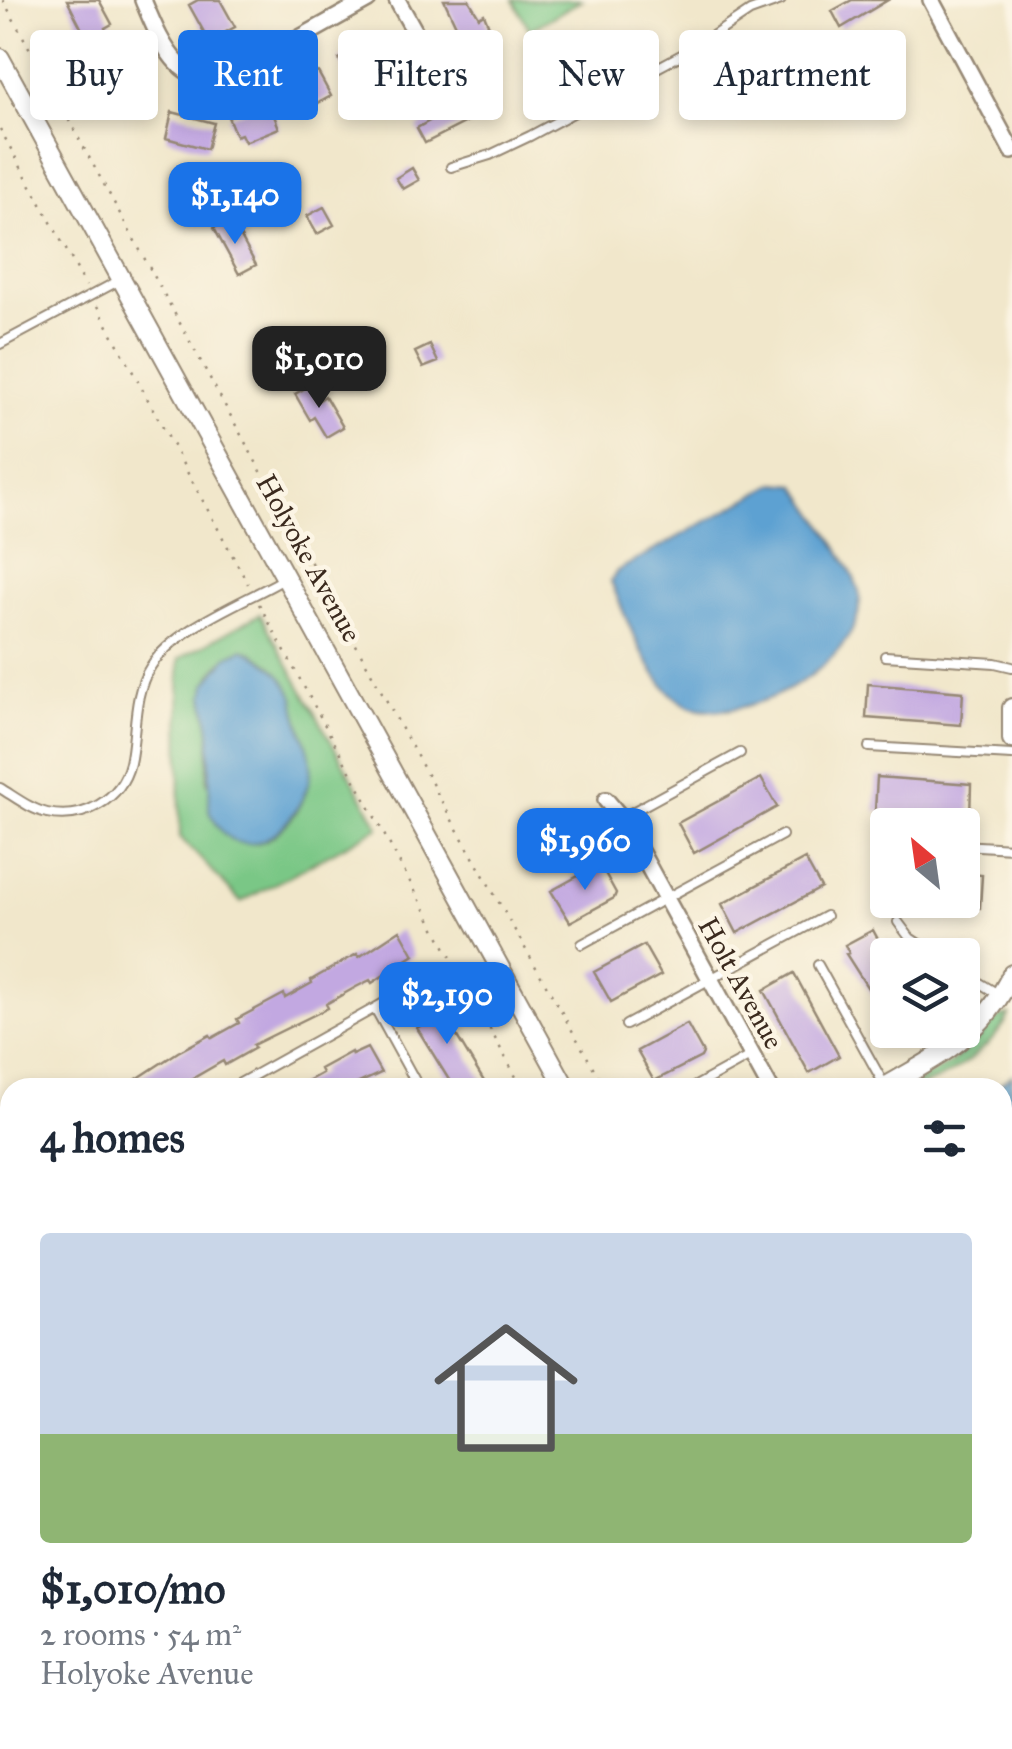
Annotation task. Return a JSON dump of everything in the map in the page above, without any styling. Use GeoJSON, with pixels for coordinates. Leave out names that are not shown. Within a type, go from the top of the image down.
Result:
{"type":"FeatureCollection","features":[{"type":"Feature","properties":{"kind":"street"},"geometry":{"type":"LineString","coordinates":[[144,0],[172,58],[192,74],[216,78],[239,72],[368,0]]}},
{"type":"Feature","properties":{"kind":"street"},"geometry":{"type":"LineString","coordinates":[[397,0],[414,30]]}},
{"type":"Feature","properties":{"kind":"street"},"geometry":{"type":"LineString","coordinates":[[931,0],[1012,151]]}},
{"type":"Feature","properties":{"kind":"street","name":"Holyoke Avenue"},"geometry":{"type":"LineString","coordinates":[[0,58],[561,1078]]}},
{"type":"Feature","properties":{"kind":"street"},"geometry":{"type":"LineString","coordinates":[[1012,708],[1012,739]]}},
{"type":"Feature","properties":{"kind":"street","name":"Holt Avenue"},"geometry":{"type":"LineString","coordinates":[[606,800],[623,820],[765,1078]]}},
{"type":"Feature","properties":{"kind":"street"},"geometry":{"type":"LineString","coordinates":[[899,1078],[960,1042],[1007,1001],[1012,974]]}},
{"type":"Feature","properties":{"kind":"lane"},"geometry":{"type":"LineString","coordinates":[[451,167],[490,155],[530,136],[666,64],[750,11],[781,0]]}},
{"type":"Feature","properties":{"kind":"lane"},"geometry":{"type":"LineString","coordinates":[[0,344],[122,279]]}},
{"type":"Feature","properties":{"kind":"lane"},"geometry":{"type":"LineString","coordinates":[[0,788],[35,809],[57,814],[85,812],[105,801],[128,770],[139,697],[152,664],[180,637],[288,576]]}},
{"type":"Feature","properties":{"kind":"lane"},"geometry":{"type":"LineString","coordinates":[[885,656],[1012,667]]}},
{"type":"Feature","properties":{"kind":"lane"},"geometry":{"type":"LineString","coordinates":[[870,747],[1012,755]]}},
{"type":"Feature","properties":{"kind":"lane"},"geometry":{"type":"LineString","coordinates":[[541,862],[740,754]]}},
{"type":"Feature","properties":{"kind":"lane"},"geometry":{"type":"LineString","coordinates":[[582,944],[782,835]]}},
{"type":"Feature","properties":{"kind":"lane"},"geometry":{"type":"LineString","coordinates":[[980,847],[1012,848]]}},
{"type":"Feature","properties":{"kind":"lane"},"geometry":{"type":"LineString","coordinates":[[626,1025],[826,916]]}},
{"type":"Feature","properties":{"kind":"lane"},"geometry":{"type":"LineString","coordinates":[[898,922],[910,938]]}},
{"type":"Feature","properties":{"kind":"lane"},"geometry":{"type":"LineString","coordinates":[[818,965],[879,1078]]}},
{"type":"Feature","properties":{"kind":"lane"},"geometry":{"type":"LineString","coordinates":[[249,1078],[433,976]]}},
{"type":"Feature","properties":{"kind":"lane"},"geometry":{"type":"LineString","coordinates":[[980,984],[1007,1001]]}},
{"type":"Feature","properties":{"kind":"lane"},"geometry":{"type":"LineString","coordinates":[[375,1008],[413,1078]]}},
{"type":"Feature","properties":{"kind":"lane"},"geometry":{"type":"LineString","coordinates":[[710,1078],[752,1055]]}},
{"type":"Feature","properties":{"kind":"path"},"geometry":{"type":"LineString","coordinates":[[4,0],[444,805],[599,1078]]}},
{"type":"Feature","properties":{"kind":"path"},"geometry":{"type":"LineString","coordinates":[[0,129],[517,1078]]}},
{"type":"Feature","properties":{"kind":"green space"},"geometry":{"type":"Polygon","coordinates":[[[513,0],[582,0],[530,30],[513,0]]]}},
{"type":"Feature","properties":{"kind":"green space"},"geometry":{"type":"Polygon","coordinates":[[[260,614],[379,827],[241,902],[180,837],[179,659],[260,614]],[[243,649],[228,656],[212,674],[204,696],[210,731],[207,782],[246,843],[251,843],[272,837],[293,817],[306,790],[308,763],[298,717],[280,676],[265,661],[243,649]]]}},
{"type":"Feature","properties":{"kind":"green space"},"geometry":{"type":"Polygon","coordinates":[[[1009,1015],[993,1039],[966,1062],[940,1078],[924,1078],[967,1048],[980,1048],[980,1036],[1000,1017],[1009,1015]]]}},
{"type":"Feature","properties":{"kind":"water"},"geometry":{"type":"Polygon","coordinates":[[[776,483],[796,485],[843,557],[858,587],[856,621],[843,645],[799,684],[743,707],[692,707],[665,687],[653,671],[611,581],[617,571],[776,483]]]}},
{"type":"Feature","properties":{"kind":"water"},"geometry":{"type":"Polygon","coordinates":[[[243,649],[272,667],[289,687],[311,763],[297,808],[269,837],[253,843],[236,842],[222,831],[209,809],[206,684],[228,656],[243,649]]]}},
{"type":"Feature","properties":{"kind":"building"},"geometry":{"type":"Polygon","coordinates":[[[67,0],[99,0],[112,24],[106,30],[82,30],[67,0]]]}},
{"type":"Feature","properties":{"kind":"building"},"geometry":{"type":"Polygon","coordinates":[[[198,0],[220,0],[235,27],[203,30],[189,5],[198,0]]]}},
{"type":"Feature","properties":{"kind":"building"},"geometry":{"type":"Polygon","coordinates":[[[444,0],[469,0],[479,17],[484,14],[490,30],[458,30],[444,0]]]}},
{"type":"Feature","properties":{"kind":"building"},"geometry":{"type":"Polygon","coordinates":[[[852,0],[888,0],[841,28],[832,11],[852,0]]]}},
{"type":"Feature","properties":{"kind":"building"},"geometry":{"type":"Polygon","coordinates":[[[318,72],[331,96],[318,103],[318,72]]]}},
{"type":"Feature","properties":{"kind":"building"},"geometry":{"type":"Polygon","coordinates":[[[172,112],[178,114],[178,120],[214,123],[207,149],[166,138],[172,112]]]}},
{"type":"Feature","properties":{"kind":"building"},"geometry":{"type":"Polygon","coordinates":[[[229,120],[276,120],[279,128],[245,142],[241,134],[236,136],[229,120]]]}},
{"type":"Feature","properties":{"kind":"building"},"geometry":{"type":"Polygon","coordinates":[[[431,120],[470,120],[425,143],[417,128],[431,120]]]}},
{"type":"Feature","properties":{"kind":"building"},"geometry":{"type":"Polygon","coordinates":[[[412,168],[419,180],[403,189],[396,178],[412,168]]]}},
{"type":"Feature","properties":{"kind":"building"},"geometry":{"type":"Polygon","coordinates":[[[324,207],[334,225],[317,234],[307,216],[324,207]]]}},
{"type":"Feature","properties":{"kind":"building"},"geometry":{"type":"Polygon","coordinates":[[[231,219],[256,265],[239,274],[214,228],[231,219]]]}},
{"type":"Feature","properties":{"kind":"building"},"geometry":{"type":"Polygon","coordinates":[[[430,345],[438,362],[423,368],[415,352],[430,345]]]}},
{"type":"Feature","properties":{"kind":"building"},"geometry":{"type":"Polygon","coordinates":[[[309,386],[318,401],[325,396],[343,427],[326,437],[314,417],[310,420],[295,394],[309,386]]]}},
{"type":"Feature","properties":{"kind":"building"},"geometry":{"type":"Polygon","coordinates":[[[868,684],[963,692],[961,725],[866,718],[868,684]]]}},
{"type":"Feature","properties":{"kind":"building"},"geometry":{"type":"Polygon","coordinates":[[[877,777],[971,784],[970,808],[875,808],[877,777]]]}},
{"type":"Feature","properties":{"kind":"building"},"geometry":{"type":"Polygon","coordinates":[[[761,778],[777,807],[694,853],[678,823],[761,778]]]}},
{"type":"Feature","properties":{"kind":"building"},"geometry":{"type":"Polygon","coordinates":[[[805,859],[821,888],[737,933],[722,904],[805,859]]]}},
{"type":"Feature","properties":{"kind":"building"},"geometry":{"type":"Polygon","coordinates":[[[600,864],[616,893],[614,898],[570,922],[551,891],[600,864]]]}},
{"type":"Feature","properties":{"kind":"building"},"geometry":{"type":"Polygon","coordinates":[[[400,930],[414,955],[372,983],[370,980],[326,1004],[328,1008],[253,1045],[255,1048],[225,1065],[223,1061],[193,1078],[138,1078],[178,1052],[239,1023],[237,1019],[284,994],[285,998],[357,954],[359,957],[400,930]]]}},
{"type":"Feature","properties":{"kind":"building"},"geometry":{"type":"Polygon","coordinates":[[[873,930],[877,938],[870,938],[870,992],[846,954],[849,953],[845,945],[873,930]]]}},
{"type":"Feature","properties":{"kind":"building"},"geometry":{"type":"Polygon","coordinates":[[[644,945],[661,975],[611,1002],[594,972],[644,945]]]}},
{"type":"Feature","properties":{"kind":"building"},"geometry":{"type":"Polygon","coordinates":[[[794,973],[839,1056],[809,1073],[764,990],[794,973]]]}},
{"type":"Feature","properties":{"kind":"building"},"geometry":{"type":"Polygon","coordinates":[[[439,997],[447,1013],[444,1015],[482,1078],[448,1078],[417,1028],[420,1026],[412,1012],[439,997]]]}},
{"type":"Feature","properties":{"kind":"building"},"geometry":{"type":"Polygon","coordinates":[[[687,1024],[703,1053],[660,1078],[652,1078],[637,1051],[687,1024]]]}},
{"type":"Feature","properties":{"kind":"building"},"geometry":{"type":"Polygon","coordinates":[[[367,1048],[381,1073],[370,1078],[313,1078],[322,1073],[320,1069],[351,1052],[352,1055],[367,1048]]]}}]}
